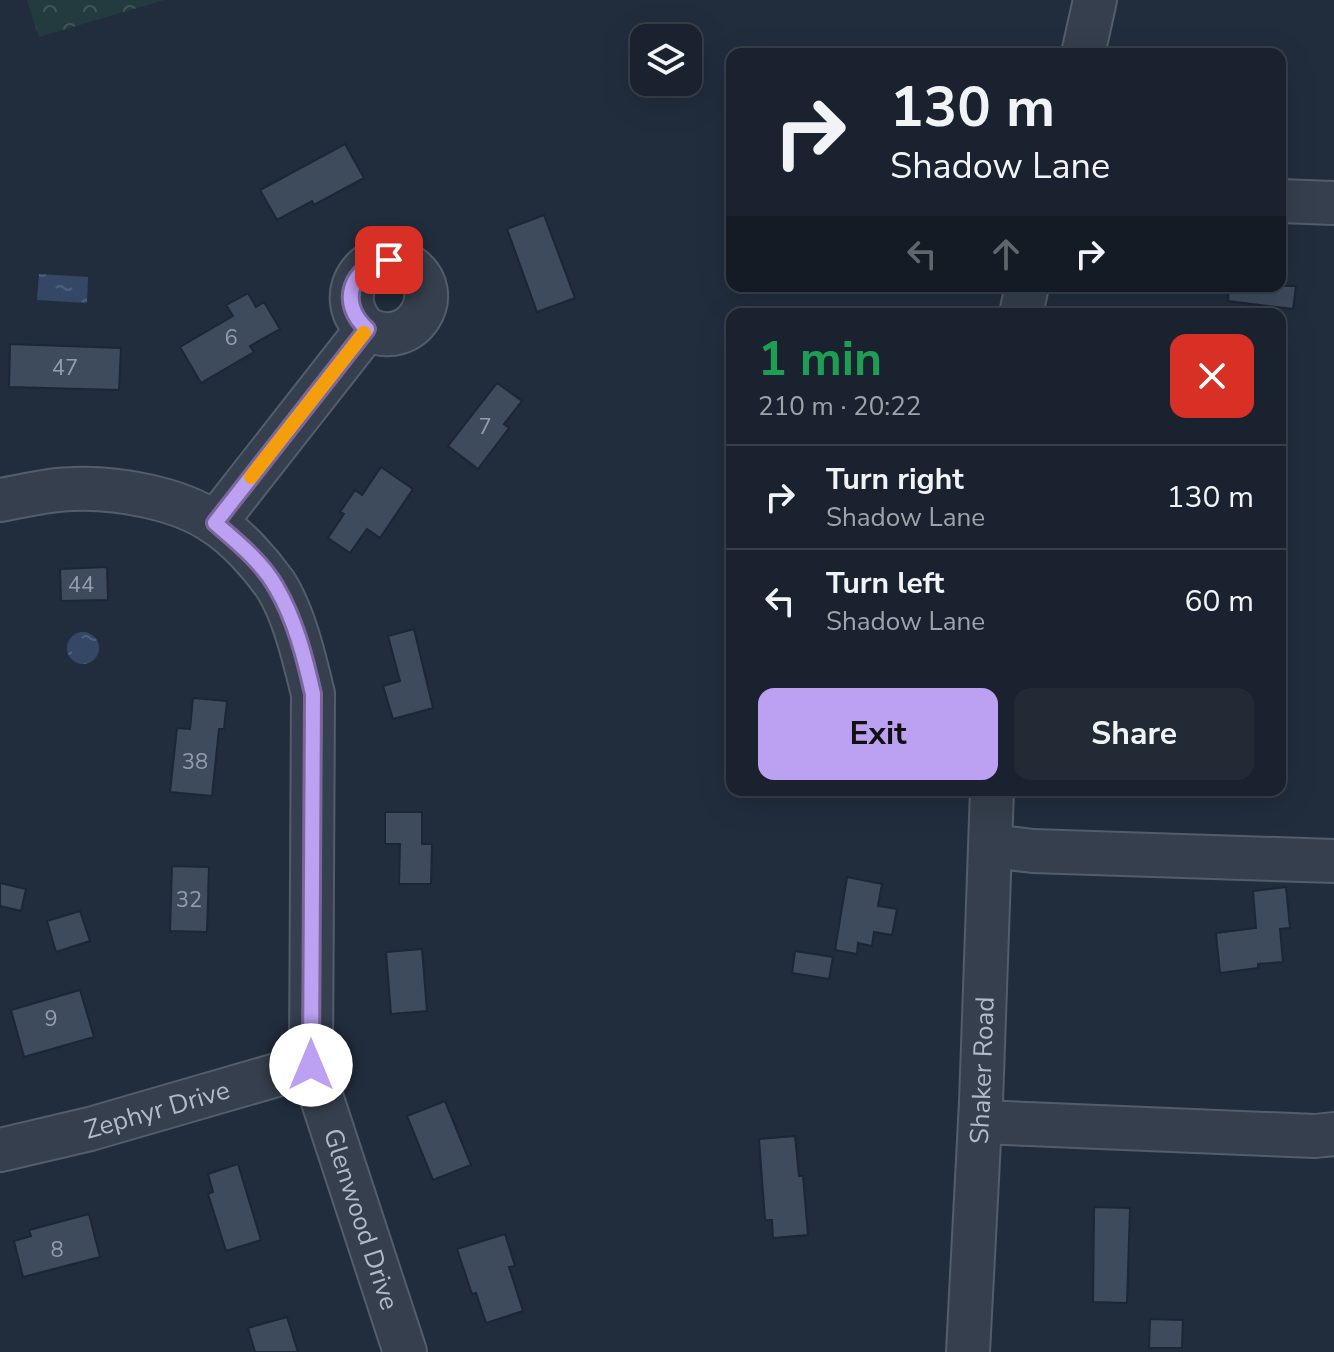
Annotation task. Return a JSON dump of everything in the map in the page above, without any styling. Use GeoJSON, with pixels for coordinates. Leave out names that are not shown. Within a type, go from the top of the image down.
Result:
{"type":"FeatureCollection","features":[{"type":"Feature","properties":{"kind":"street"},"geometry":{"type":"LineString","coordinates":[[1084,48],[1095,0]]}},
{"type":"Feature","properties":{"kind":"street"},"geometry":{"type":"LineString","coordinates":[[1286,201],[1334,203]]}},
{"type":"Feature","properties":{"kind":"street"},"geometry":{"type":"LineString","coordinates":[[215,523],[367,329]]}},
{"type":"Feature","properties":{"kind":"street","name":"Glenwood Drive"},"geometry":{"type":"LineString","coordinates":[[0,500],[72,489],[138,494],[188,508],[215,523],[239,543],[276,586],[301,645],[313,694],[311,1065],[405,1352]]}},
{"type":"Feature","properties":{"kind":"street","name":"Shaker Road"},"geometry":{"type":"LineString","coordinates":[[968,1352],[992,796]]}},
{"type":"Feature","properties":{"kind":"street"},"geometry":{"type":"LineString","coordinates":[[991,846],[1033,851],[1334,861]]}},
{"type":"Feature","properties":{"kind":"street","name":"Zephyr Drive"},"geometry":{"type":"LineString","coordinates":[[0,1150],[105,1125],[311,1065]]}},
{"type":"Feature","properties":{"kind":"street"},"geometry":{"type":"LineString","coordinates":[[980,1122],[1315,1136],[1334,1134]]}},
{"type":"Feature","properties":{"kind":"green space"},"geometry":{"type":"Polygon","coordinates":[[[27,0],[164,0],[39,37],[27,0]]]}},
{"type":"Feature","properties":{"kind":"water"},"geometry":{"type":"Polygon","coordinates":[[[39,274],[88,277],[87,303],[37,300],[39,274]]]}},
{"type":"Feature","properties":{"kind":"water"},"geometry":{"type":"Polygon","coordinates":[[[83,632],[94,637],[99,648],[94,659],[83,664],[72,659],[67,648],[72,637],[83,632]]]}},
{"type":"Feature","properties":{"kind":"building"},"geometry":{"type":"Polygon","coordinates":[[[345,144],[364,178],[314,205],[312,201],[277,220],[260,190],[345,144]]]}},
{"type":"Feature","properties":{"kind":"building"},"geometry":{"type":"Polygon","coordinates":[[[544,215],[575,298],[537,312],[507,229],[544,215]]]}},
{"type":"Feature","properties":{"kind":"building"},"geometry":{"type":"Polygon","coordinates":[[[1286,286],[1296,286],[1293,309],[1228,301],[1229,292],[1286,292],[1286,286]]]}},
{"type":"Feature","properties":{"kind":"building"},"geometry":{"type":"Polygon","coordinates":[[[248,293],[256,307],[264,302],[280,329],[250,346],[254,352],[201,383],[180,347],[233,316],[226,305],[248,293]]]}},
{"type":"Feature","properties":{"kind":"building"},"geometry":{"type":"Polygon","coordinates":[[[10,344],[121,348],[119,390],[9,387],[10,344]]]}},
{"type":"Feature","properties":{"kind":"building"},"geometry":{"type":"Polygon","coordinates":[[[497,383],[522,401],[504,424],[509,428],[478,469],[448,446],[497,383]]]}},
{"type":"Feature","properties":{"kind":"building"},"geometry":{"type":"Polygon","coordinates":[[[381,467],[413,489],[380,538],[367,529],[350,553],[328,538],[355,490],[362,495],[381,467]]]}},
{"type":"Feature","properties":{"kind":"building"},"geometry":{"type":"Polygon","coordinates":[[[107,567],[108,600],[61,601],[60,569],[107,567]]]}},
{"type":"Feature","properties":{"kind":"building"},"geometry":{"type":"Polygon","coordinates":[[[414,629],[433,708],[393,719],[383,686],[400,681],[388,636],[414,629]]]}},
{"type":"Feature","properties":{"kind":"building"},"geometry":{"type":"Polygon","coordinates":[[[193,698],[227,701],[224,729],[219,729],[212,796],[170,792],[177,728],[190,729],[193,698]]]}},
{"type":"Feature","properties":{"kind":"building"},"geometry":{"type":"Polygon","coordinates":[[[385,812],[422,812],[422,844],[432,844],[431,884],[399,884],[400,844],[385,844],[385,812]]]}},
{"type":"Feature","properties":{"kind":"building"},"geometry":{"type":"Polygon","coordinates":[[[172,866],[209,867],[207,932],[170,931],[172,866]]]}},
{"type":"Feature","properties":{"kind":"building"},"geometry":{"type":"Polygon","coordinates":[[[847,877],[882,884],[878,906],[897,909],[892,935],[874,932],[872,946],[858,943],[857,954],[835,950],[847,877]]]}},
{"type":"Feature","properties":{"kind":"building"},"geometry":{"type":"Polygon","coordinates":[[[0,883],[26,889],[21,911],[0,906],[0,883]]]}},
{"type":"Feature","properties":{"kind":"building"},"geometry":{"type":"Polygon","coordinates":[[[1286,887],[1290,928],[1280,929],[1283,962],[1220,973],[1216,933],[1256,928],[1253,891],[1286,887]]]}},
{"type":"Feature","properties":{"kind":"building"},"geometry":{"type":"Polygon","coordinates":[[[80,911],[90,941],[56,952],[47,921],[80,911]]]}},
{"type":"Feature","properties":{"kind":"building"},"geometry":{"type":"Polygon","coordinates":[[[422,949],[427,1011],[391,1014],[386,952],[422,949]]]}},
{"type":"Feature","properties":{"kind":"building"},"geometry":{"type":"Polygon","coordinates":[[[795,951],[833,957],[829,979],[792,973],[795,951]]]}},
{"type":"Feature","properties":{"kind":"building"},"geometry":{"type":"Polygon","coordinates":[[[80,990],[94,1037],[24,1057],[11,1010],[80,990]]]}},
{"type":"Feature","properties":{"kind":"building"},"geometry":{"type":"Polygon","coordinates":[[[445,1101],[471,1165],[433,1180],[407,1116],[445,1101]]]}},
{"type":"Feature","properties":{"kind":"building"},"geometry":{"type":"Polygon","coordinates":[[[795,1136],[799,1176],[803,1176],[808,1235],[773,1238],[772,1220],[765,1220],[759,1139],[795,1136]]]}},
{"type":"Feature","properties":{"kind":"building"},"geometry":{"type":"Polygon","coordinates":[[[238,1164],[261,1240],[226,1251],[208,1194],[213,1192],[208,1174],[238,1164]]]}},
{"type":"Feature","properties":{"kind":"building"},"geometry":{"type":"Polygon","coordinates":[[[1094,1207],[1130,1208],[1127,1303],[1093,1302],[1094,1207]]]}},
{"type":"Feature","properties":{"kind":"building"},"geometry":{"type":"Polygon","coordinates":[[[89,1214],[100,1257],[23,1277],[14,1241],[31,1236],[29,1230],[89,1214]]]}},
{"type":"Feature","properties":{"kind":"building"},"geometry":{"type":"Polygon","coordinates":[[[505,1234],[515,1266],[509,1267],[523,1311],[486,1323],[476,1293],[472,1294],[457,1249],[505,1234]]]}},
{"type":"Feature","properties":{"kind":"building"},"geometry":{"type":"Polygon","coordinates":[[[287,1317],[298,1352],[255,1352],[248,1328],[287,1317]]]}},
{"type":"Feature","properties":{"kind":"building"},"geometry":{"type":"Polygon","coordinates":[[[1150,1319],[1183,1320],[1182,1348],[1149,1348],[1150,1319]]]}},
{"type":"Feature","properties":{"kind":"slow traffic"},"geometry":{"type":"LineString","coordinates":[[251,477],[364,333]]}},
{"type":"Feature","properties":{"kind":"route"},"geometry":{"type":"LineString","coordinates":[[311,1065],[313,694],[301,645],[276,586],[239,543],[215,523],[367,329],[360,323],[352,306],[352,286],[370,265],[389,260]]}}]}
